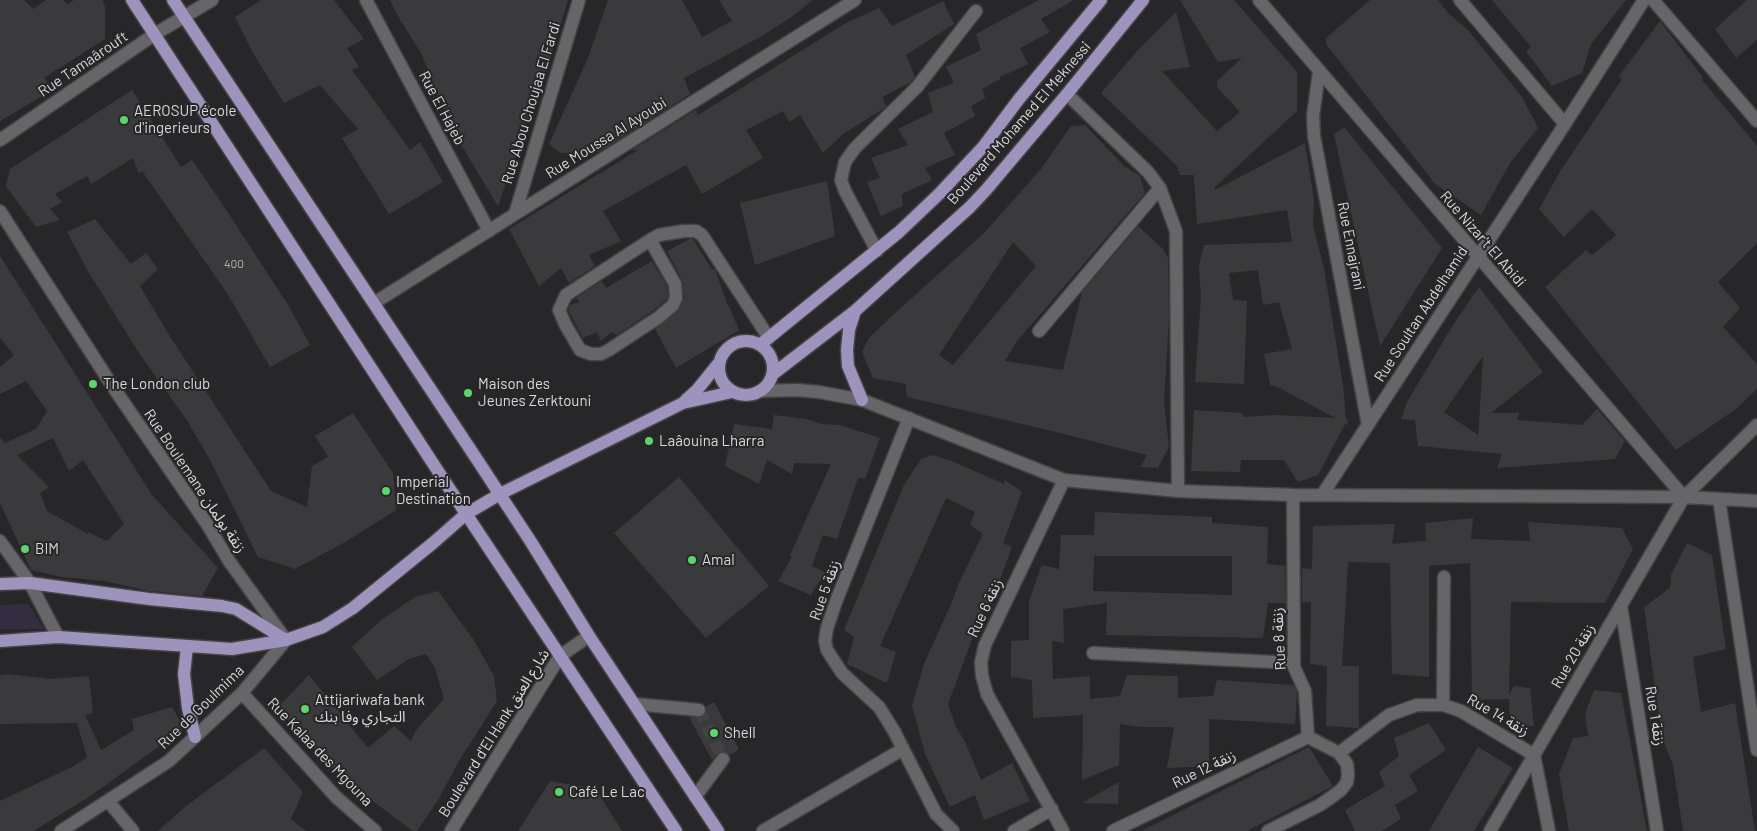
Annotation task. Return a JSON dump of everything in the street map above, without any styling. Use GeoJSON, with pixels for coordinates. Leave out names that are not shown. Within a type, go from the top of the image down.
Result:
{"type":"FeatureCollection","features":[{"type":"Feature","properties":{"kind":"main road"},"geometry":{"type":"LineString","coordinates":[[132,0],[466,514],[676,831]]}},
{"type":"Feature","properties":{"kind":"main road"},"geometry":{"type":"LineString","coordinates":[[173,0],[500,494],[588,636],[718,831]]}},
{"type":"Feature","properties":{"kind":"main road","name":"Boulevard Mohamed El Meknessi"},"geometry":{"type":"LineString","coordinates":[[765,341],[877,251],[939,194],[983,147],[1025,92],[1101,0]]}},
{"type":"Feature","properties":{"kind":"main road","name":"Boulevard Mohamed El Meknessi"},"geometry":{"type":"LineString","coordinates":[[772,377],[854,311],[970,207],[1067,94],[1143,0]]}},
{"type":"Feature","properties":{"kind":"main road"},"geometry":{"type":"LineString","coordinates":[[854,311],[849,330],[848,366],[862,400]]}},
{"type":"Feature","properties":{"kind":"main road"},"geometry":{"type":"LineString","coordinates":[[683,403],[697,390],[718,364],[722,354],[729,346],[739,341],[765,341],[773,363],[772,377],[769,384],[761,391],[752,395],[742,396],[732,392],[724,385],[719,375],[718,364]]}},
{"type":"Feature","properties":{"kind":"main road"},"geometry":{"type":"LineString","coordinates":[[0,642],[58,637],[232,649],[286,640],[322,627],[353,608],[434,543],[466,514],[500,494],[683,403],[732,392]]}},
{"type":"Feature","properties":{"kind":"main road"},"geometry":{"type":"LineString","coordinates":[[0,584],[30,583],[149,599],[222,606],[236,609],[286,640]]}},
{"type":"Feature","properties":{"kind":"main road"},"geometry":{"type":"LineString","coordinates":[[187,647],[184,674],[188,708],[195,737]]}},
{"type":"Feature","properties":{"kind":"street","name":"Rue Tamaârouft"},"geometry":{"type":"LineString","coordinates":[[0,140],[155,34],[212,0]]}},
{"type":"Feature","properties":{"kind":"street","name":"Rue El Hajeb"},"geometry":{"type":"LineString","coordinates":[[366,0],[489,230]]}},
{"type":"Feature","properties":{"kind":"street","name":"Rue Abou Choujaa El Fardi"},"geometry":{"type":"LineString","coordinates":[[514,214],[579,0]]}},
{"type":"Feature","properties":{"kind":"street","name":"Rue Moussa Al Ayoubi"},"geometry":{"type":"LineString","coordinates":[[374,303],[855,0]]}},
{"type":"Feature","properties":{"kind":"street","name":"Rue Nizar't El Abidi"},"geometry":{"type":"LineString","coordinates":[[1259,0],[1684,497]]}},
{"type":"Feature","properties":{"kind":"street"},"geometry":{"type":"LineString","coordinates":[[1460,0],[1565,124]]}},
{"type":"Feature","properties":{"kind":"street","name":"Rue Soultan Abdelhamid"},"geometry":{"type":"LineString","coordinates":[[1322,495],[1644,0]]}},
{"type":"Feature","properties":{"kind":"street"},"geometry":{"type":"LineString","coordinates":[[1653,0],[1757,121]]}},
{"type":"Feature","properties":{"kind":"street"},"geometry":{"type":"LineString","coordinates":[[877,251],[841,180],[845,162],[855,148],[917,87],[976,12]]}},
{"type":"Feature","properties":{"kind":"street","name":"Rue Ennajrani"},"geometry":{"type":"LineString","coordinates":[[1319,72],[1313,116],[1314,136],[1368,425]]}},
{"type":"Feature","properties":{"kind":"street"},"geometry":{"type":"LineString","coordinates":[[1067,94],[1148,172],[1160,188],[1176,231],[1178,491]]}},
{"type":"Feature","properties":{"kind":"street"},"geometry":{"type":"LineString","coordinates":[[1039,332],[1160,188]]}},
{"type":"Feature","properties":{"kind":"street","name":"Rue Boulemane زنقة بولمان"},"geometry":{"type":"LineString","coordinates":[[0,211],[106,376],[207,524],[229,561],[286,640]]}},
{"type":"Feature","properties":{"kind":"street"},"geometry":{"type":"LineString","coordinates":[[650,240],[675,284],[676,298],[674,305],[659,317],[601,354],[591,354],[580,350],[559,310],[566,295],[650,240],[659,235],[696,231],[702,235],[765,341]]}},
{"type":"Feature","properties":{"kind":"street"},"geometry":{"type":"LineString","coordinates":[[772,377],[797,390]]}},
{"type":"Feature","properties":{"kind":"street"},"geometry":{"type":"LineString","coordinates":[[761,391],[797,390],[862,400],[1064,480],[1178,491],[1293,495],[1684,497],[1757,501]]}},
{"type":"Feature","properties":{"kind":"street","name":"Rue 5 زنقة"},"geometry":{"type":"LineString","coordinates":[[909,418],[837,599],[827,628],[825,641],[827,650],[842,673],[879,707],[936,814],[953,831]]}},
{"type":"Feature","properties":{"kind":"street","name":"Rue 20 زنقة"},"geometry":{"type":"LineString","coordinates":[[1490,831],[1684,497],[1757,425]]}},
{"type":"Feature","properties":{"kind":"street","name":"Rue 6 زنقة"},"geometry":{"type":"LineString","coordinates":[[1064,480],[985,645],[982,662],[982,676],[987,694],[1064,831]]}},
{"type":"Feature","properties":{"kind":"street","name":"Rue 8 زنقة"},"geometry":{"type":"LineString","coordinates":[[1293,495],[1294,662],[1296,673],[1305,691],[1308,737]]}},
{"type":"Feature","properties":{"kind":"street"},"geometry":{"type":"LineString","coordinates":[[1719,499],[1757,750]]}},
{"type":"Feature","properties":{"kind":"street"},"geometry":{"type":"LineString","coordinates":[[0,541],[30,583],[58,637]]}},
{"type":"Feature","properties":{"kind":"street"},"geometry":{"type":"LineString","coordinates":[[1443,705],[1444,578]]}},
{"type":"Feature","properties":{"kind":"street","name":"Rue 1 زنقة"},"geometry":{"type":"LineString","coordinates":[[1621,606],[1657,831]]}},
{"type":"Feature","properties":{"kind":"street","name":"Boulevard d'El Hank شارع العنق"},"geometry":{"type":"LineString","coordinates":[[451,831],[560,656],[588,636]]}},
{"type":"Feature","properties":{"kind":"street","name":"Rue de Goulmima"},"geometry":{"type":"LineString","coordinates":[[61,831],[169,761],[242,693],[286,640]]}},
{"type":"Feature","properties":{"kind":"street"},"geometry":{"type":"LineString","coordinates":[[1093,652],[1294,662]]}},
{"type":"Feature","properties":{"kind":"street","name":"Rue Kalaa des Mgouna"},"geometry":{"type":"LineString","coordinates":[[242,693],[336,797],[375,831]]}},
{"type":"Feature","properties":{"kind":"street"},"geometry":{"type":"LineString","coordinates":[[635,704],[699,710]]}},
{"type":"Feature","properties":{"kind":"street","name":"Rue 14 زنقة"},"geometry":{"type":"LineString","coordinates":[[1339,753],[1389,715],[1416,705],[1443,705],[1461,711],[1534,755]]}},
{"type":"Feature","properties":{"kind":"street"},"geometry":{"type":"LineString","coordinates":[[1268,831],[1320,805],[1341,790],[1347,782],[1347,764],[1339,753],[1308,737]]}},
{"type":"Feature","properties":{"kind":"street","name":"Rue 12 زنقة"},"geometry":{"type":"LineString","coordinates":[[1113,831],[1308,737]]}},
{"type":"Feature","properties":{"kind":"street"},"geometry":{"type":"LineString","coordinates":[[763,831],[903,749]]}},
{"type":"Feature","properties":{"kind":"street"},"geometry":{"type":"LineString","coordinates":[[1534,755],[1549,831]]}},
{"type":"Feature","properties":{"kind":"street"},"geometry":{"type":"LineString","coordinates":[[696,797],[723,759]]}},
{"type":"Feature","properties":{"kind":"street"},"geometry":{"type":"LineString","coordinates":[[108,802],[133,831]]}},
{"type":"Feature","properties":{"kind":"street"},"geometry":{"type":"LineString","coordinates":[[1014,831],[1052,809]]}},
{"type":"Feature","properties":{"kind":"shaded area"},"geometry":{"type":"Polygon","coordinates":[[[28,604],[44,629],[0,629],[0,605],[28,604]]]}},
{"type":"Feature","properties":{"kind":"building"},"geometry":{"type":"Polygon","coordinates":[[[0,0],[24,0],[33,9],[46,0],[63,0],[68,4],[74,0],[102,0],[105,7],[105,39],[44,78],[52,90],[0,121],[0,0]]]}},
{"type":"Feature","properties":{"kind":"building"},"geometry":{"type":"Polygon","coordinates":[[[261,0],[334,0],[364,39],[347,48],[359,67],[352,70],[410,150],[420,142],[443,182],[389,214],[342,138],[358,129],[320,85],[284,103],[253,53],[235,17],[261,0]]]}},
{"type":"Feature","properties":{"kind":"building"},"geometry":{"type":"Polygon","coordinates":[[[390,0],[568,0],[547,68],[527,124],[525,122],[521,140],[498,206],[454,133],[421,53],[390,0]]]}},
{"type":"Feature","properties":{"kind":"building"},"geometry":{"type":"Polygon","coordinates":[[[608,0],[682,0],[702,37],[732,21],[719,0],[813,0],[790,18],[760,37],[684,78],[690,94],[599,152],[560,153],[549,144],[588,58],[608,0]]]}},
{"type":"Feature","properties":{"kind":"building"},"geometry":{"type":"Polygon","coordinates":[[[1039,0],[1074,0],[1041,19],[1050,32],[1020,48],[1028,64],[1000,77],[1000,79],[982,89],[985,98],[971,106],[975,116],[944,133],[955,155],[925,168],[932,180],[902,194],[903,206],[881,216],[867,182],[880,178],[871,158],[908,145],[898,129],[933,112],[928,93],[954,83],[946,67],[981,50],[976,34],[1039,0]]]}},
{"type":"Feature","properties":{"kind":"building"},"geometry":{"type":"Polygon","coordinates":[[[1180,0],[1234,0],[1297,72],[1297,111],[1214,188],[1215,190],[1305,143],[1314,200],[1313,226],[1324,268],[1343,386],[1346,419],[1348,419],[1347,425],[1345,424],[1318,475],[1298,482],[1284,460],[1241,460],[1240,472],[1191,471],[1194,410],[1243,413],[1243,417],[1275,415],[1335,418],[1276,386],[1270,385],[1264,354],[1292,349],[1279,302],[1263,305],[1258,270],[1229,273],[1233,300],[1247,301],[1244,384],[1195,382],[1201,298],[1199,266],[1204,245],[1292,242],[1287,210],[1197,224],[1194,175],[1180,175],[1177,166],[1101,93],[1138,50],[1176,12],[1190,67],[1162,71],[1217,131],[1240,112],[1217,87],[1217,81],[1242,58],[1218,62],[1180,0]]]}},
{"type":"Feature","properties":{"kind":"building"},"geometry":{"type":"Polygon","coordinates":[[[1370,0],[1438,0],[1448,13],[1468,30],[1522,97],[1538,128],[1510,163],[1481,215],[1435,184],[1326,44],[1326,38],[1370,0]]]}},
{"type":"Feature","properties":{"kind":"building"},"geometry":{"type":"Polygon","coordinates":[[[1492,0],[1626,0],[1591,44],[1582,73],[1552,86],[1526,51],[1531,47],[1492,0]]]}},
{"type":"Feature","properties":{"kind":"building"},"geometry":{"type":"Polygon","coordinates":[[[1747,0],[1757,0],[1757,40],[1736,58],[1715,29],[1747,0]]]}},
{"type":"Feature","properties":{"kind":"building"},"geometry":{"type":"Polygon","coordinates":[[[943,1],[954,24],[906,55],[915,77],[911,82],[882,97],[886,106],[883,109],[843,134],[823,153],[800,115],[789,122],[783,111],[746,130],[763,158],[702,194],[686,165],[603,211],[621,241],[589,255],[595,266],[569,283],[561,268],[539,286],[509,229],[638,150],[632,150],[696,110],[698,115],[846,23],[879,8],[892,26],[943,1]]]}},
{"type":"Feature","properties":{"kind":"building"},"geometry":{"type":"Polygon","coordinates":[[[1660,21],[1703,78],[1702,80],[1757,146],[1757,243],[1718,282],[1740,308],[1723,327],[1757,364],[1757,389],[1736,409],[1676,450],[1545,287],[1586,250],[1592,255],[1616,235],[1592,209],[1564,237],[1539,209],[1561,170],[1622,79],[1619,76],[1660,21]]]}},
{"type":"Feature","properties":{"kind":"building"},"geometry":{"type":"Polygon","coordinates":[[[132,90],[181,167],[192,160],[288,305],[310,345],[270,367],[227,293],[142,171],[139,173],[133,158],[91,184],[87,176],[55,194],[62,202],[50,209],[60,220],[36,227],[6,186],[10,169],[132,90]]]}},
{"type":"Feature","properties":{"kind":"building"},"geometry":{"type":"Polygon","coordinates":[[[1085,125],[1124,166],[1140,176],[1145,193],[1017,341],[1005,361],[1063,370],[1082,292],[1138,226],[1163,249],[1168,258],[1169,317],[1164,403],[1169,447],[1158,468],[1140,467],[1147,455],[907,397],[906,384],[873,378],[862,352],[869,338],[984,233],[1041,169],[1071,126],[1085,125]],[[1013,242],[939,355],[953,365],[1036,266],[1013,242]]]}},
{"type":"Feature","properties":{"kind":"building"},"geometry":{"type":"Polygon","coordinates":[[[1344,127],[1442,248],[1380,346],[1334,134],[1344,127]]]}},
{"type":"Feature","properties":{"kind":"building"},"geometry":{"type":"Polygon","coordinates":[[[827,181],[835,236],[755,265],[740,203],[827,181]]]}},
{"type":"Feature","properties":{"kind":"building"},"geometry":{"type":"Polygon","coordinates":[[[95,219],[131,264],[146,253],[158,269],[140,286],[169,335],[271,491],[307,507],[312,466],[328,457],[315,436],[353,413],[393,473],[396,510],[347,541],[295,569],[258,557],[209,458],[188,422],[139,353],[89,273],[67,232],[95,219]]]}},
{"type":"Feature","properties":{"kind":"building"},"geometry":{"type":"Polygon","coordinates":[[[693,239],[712,270],[715,269],[739,330],[676,368],[655,329],[678,311],[684,298],[682,280],[667,251],[693,239]]]}},
{"type":"Feature","properties":{"kind":"building"},"geometry":{"type":"Polygon","coordinates":[[[0,256],[152,495],[218,568],[202,596],[149,591],[105,581],[62,577],[31,570],[0,503],[0,437],[5,443],[36,429],[47,411],[26,381],[0,394],[0,367],[14,355],[0,338],[0,256]],[[53,438],[17,455],[49,487],[40,493],[47,511],[88,534],[88,532],[107,541],[124,524],[83,460],[69,471],[53,438]]]}},
{"type":"Feature","properties":{"kind":"building"},"geometry":{"type":"Polygon","coordinates":[[[652,261],[667,286],[668,297],[666,300],[617,335],[611,332],[601,341],[597,332],[583,338],[568,310],[570,305],[579,302],[576,298],[602,281],[606,288],[652,261]]]}},
{"type":"Feature","properties":{"kind":"building"},"geometry":{"type":"Polygon","coordinates":[[[1479,287],[1543,372],[1491,413],[1519,413],[1517,420],[1582,425],[1597,409],[1625,441],[1615,459],[1497,468],[1502,454],[1418,446],[1415,420],[1401,419],[1407,402],[1453,325],[1479,287]],[[1483,356],[1444,412],[1478,435],[1483,356]]]}},
{"type":"Feature","properties":{"kind":"building"},"geometry":{"type":"Polygon","coordinates":[[[774,415],[806,419],[822,424],[840,425],[880,438],[865,479],[858,478],[837,539],[823,535],[812,566],[825,572],[811,595],[778,581],[792,557],[790,555],[831,464],[794,463],[792,474],[767,460],[759,484],[725,466],[734,424],[772,429],[774,415]]]}},
{"type":"Feature","properties":{"kind":"building"},"geometry":{"type":"Polygon","coordinates":[[[933,455],[1004,484],[1005,480],[1022,492],[1003,543],[1012,547],[993,598],[981,615],[948,704],[956,727],[965,742],[981,780],[1012,763],[1030,801],[984,820],[975,795],[950,807],[925,754],[912,705],[924,664],[958,585],[983,534],[970,525],[975,512],[946,498],[880,646],[896,652],[887,683],[847,664],[854,637],[844,630],[904,485],[921,459],[933,455]]]}},
{"type":"Feature","properties":{"kind":"building","name":"Amal"},"geometry":{"type":"Polygon","coordinates":[[[679,477],[769,586],[706,638],[614,533],[679,477]]]}},
{"type":"Feature","properties":{"kind":"building"},"geometry":{"type":"Polygon","coordinates":[[[1095,512],[1212,517],[1212,523],[1268,527],[1267,564],[1285,566],[1286,603],[1268,603],[1263,638],[1106,635],[1107,603],[1063,609],[1064,643],[1052,641],[1053,679],[1090,676],[1090,699],[1120,696],[1127,675],[1178,676],[1178,698],[1213,696],[1217,680],[1293,685],[1297,692],[1295,724],[1209,719],[1209,766],[1167,768],[1174,727],[1141,727],[1120,724],[1119,765],[1082,780],[1083,715],[1033,718],[1032,680],[1011,677],[1011,641],[1029,640],[1029,601],[1042,565],[1059,569],[1061,535],[1094,535],[1095,512]],[[1094,556],[1093,591],[1232,595],[1232,556],[1094,556]]]}},
{"type":"Feature","properties":{"kind":"building"},"geometry":{"type":"Polygon","coordinates":[[[1473,518],[1471,539],[1530,541],[1528,522],[1622,528],[1633,549],[1605,603],[1511,602],[1509,694],[1514,686],[1530,688],[1534,726],[1510,724],[1509,699],[1472,700],[1470,563],[1429,566],[1429,677],[1392,674],[1390,563],[1348,562],[1342,666],[1359,666],[1359,728],[1326,726],[1327,666],[1310,664],[1311,602],[1302,603],[1302,568],[1312,569],[1313,526],[1395,524],[1392,544],[1426,541],[1425,523],[1473,518]]]}},
{"type":"Feature","properties":{"kind":"building"},"geometry":{"type":"Polygon","coordinates":[[[1687,543],[1712,555],[1726,649],[1693,657],[1701,712],[1735,703],[1755,831],[1683,831],[1673,765],[1662,737],[1644,607],[1670,588],[1671,575],[1687,543]]]}},
{"type":"Feature","properties":{"kind":"building"},"geometry":{"type":"Polygon","coordinates":[[[438,591],[473,639],[494,676],[497,701],[459,761],[438,800],[417,831],[413,831],[340,777],[277,708],[309,675],[368,748],[394,726],[411,741],[416,730],[444,699],[435,668],[426,654],[409,659],[377,680],[352,647],[381,620],[415,597],[438,591]]]}},
{"type":"Feature","properties":{"kind":"building"},"geometry":{"type":"Polygon","coordinates":[[[8,674],[50,679],[89,676],[93,713],[85,715],[101,750],[134,730],[132,719],[172,707],[184,728],[89,797],[33,831],[0,831],[0,801],[74,766],[87,757],[77,723],[0,724],[0,675],[8,674]]]}},
{"type":"Feature","properties":{"kind":"building"},"geometry":{"type":"Polygon","coordinates":[[[1594,690],[1621,693],[1647,831],[1569,831],[1559,774],[1573,738],[1588,736],[1585,714],[1594,690]]]}},
{"type":"Feature","properties":{"kind":"building"},"geometry":{"type":"Polygon","coordinates":[[[714,702],[739,749],[730,755],[720,751],[712,760],[689,717],[703,717],[707,711],[706,706],[714,702]]]}},
{"type":"Feature","properties":{"kind":"building"},"geometry":{"type":"Polygon","coordinates":[[[1429,723],[1446,750],[1409,775],[1418,791],[1395,805],[1401,819],[1382,831],[1355,831],[1345,810],[1385,786],[1379,772],[1399,756],[1394,738],[1429,723]]]}},
{"type":"Feature","properties":{"kind":"building"},"geometry":{"type":"Polygon","coordinates":[[[1309,747],[1333,786],[1247,831],[1141,831],[1309,747]]]}},
{"type":"Feature","properties":{"kind":"building"},"geometry":{"type":"Polygon","coordinates":[[[1478,747],[1513,768],[1474,831],[1429,831],[1478,747]]]}},
{"type":"Feature","properties":{"kind":"building"},"geometry":{"type":"Polygon","coordinates":[[[264,748],[303,792],[291,819],[306,831],[158,831],[185,807],[264,748]]]}},
{"type":"Feature","properties":{"kind":"building"},"geometry":{"type":"Polygon","coordinates":[[[550,781],[596,789],[622,831],[518,831],[550,781]]]}},
{"type":"Feature","properties":{"kind":"building"},"geometry":{"type":"Polygon","coordinates":[[[1119,782],[1118,804],[1082,803],[1119,782]]]}},
{"type":"Feature","properties":{"kind":"tunnel"},"geometry":{"type":"LineString","coordinates":[[699,710],[723,759]]}},
{"type":"Feature","properties":{"kind":"place","name":"AEROSUP école d'ingerieurs"},"geometry":{"type":"Point","coordinates":[124,120]}},
{"type":"Feature","properties":{"kind":"place","name":"The London club"},"geometry":{"type":"Point","coordinates":[93,384]}},
{"type":"Feature","properties":{"kind":"place","name":"Maison des Jeunes Zerktouni"},"geometry":{"type":"Point","coordinates":[468,393]}},
{"type":"Feature","properties":{"kind":"place","name":"Laâouina Lharra"},"geometry":{"type":"Point","coordinates":[649,441]}},
{"type":"Feature","properties":{"kind":"place","name":"Imperial Destination"},"geometry":{"type":"Point","coordinates":[386,491]}},
{"type":"Feature","properties":{"kind":"place","name":"BIM"},"geometry":{"type":"Point","coordinates":[25,549]}},
{"type":"Feature","properties":{"kind":"place","name":"Amal"},"geometry":{"type":"Point","coordinates":[692,560]}},
{"type":"Feature","properties":{"kind":"place","name":"Attijariwafa bank التجاري وفا بنك"},"geometry":{"type":"Point","coordinates":[305,709]}},
{"type":"Feature","properties":{"kind":"place","name":"Shell"},"geometry":{"type":"Point","coordinates":[714,733]}},
{"type":"Feature","properties":{"kind":"place","name":"Café Le Lac"},"geometry":{"type":"Point","coordinates":[559,792]}}]}
